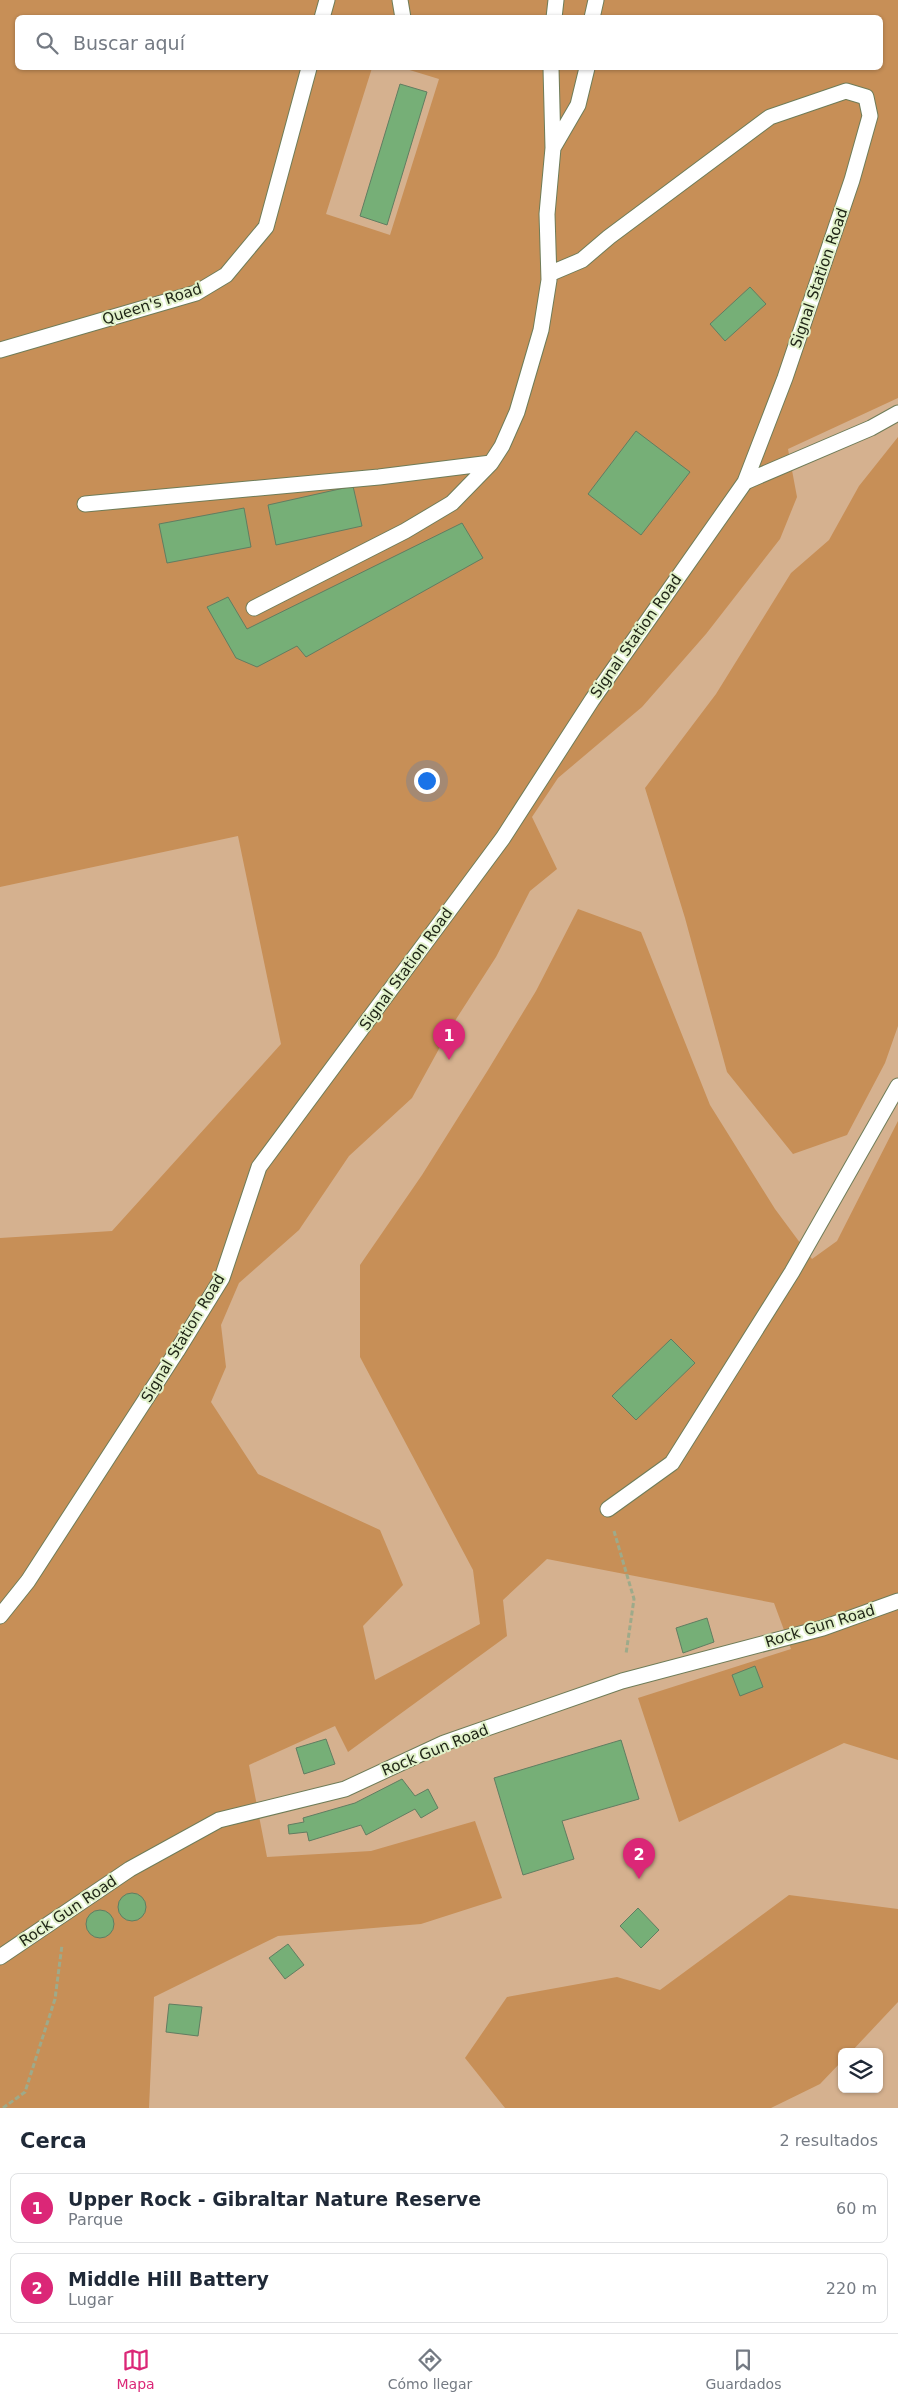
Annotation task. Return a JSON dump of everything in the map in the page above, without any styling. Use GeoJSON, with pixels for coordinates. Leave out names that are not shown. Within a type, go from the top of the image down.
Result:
{"type":"FeatureCollection","features":[{"type":"Feature","properties":{"kind":"lane"},"geometry":{"type":"LineString","coordinates":[[323,15],[327,0]]}},
{"type":"Feature","properties":{"kind":"lane"},"geometry":{"type":"LineString","coordinates":[[400,0],[402,15]]}},
{"type":"Feature","properties":{"kind":"lane"},"geometry":{"type":"LineString","coordinates":[[554,15],[556,0]]}},
{"type":"Feature","properties":{"kind":"lane"},"geometry":{"type":"LineString","coordinates":[[593,15],[596,0]]}},
{"type":"Feature","properties":{"kind":"lane","name":"Queen's Road"},"geometry":{"type":"LineString","coordinates":[[0,350],[196,293],[226,275],[266,227],[308,70]]}},
{"type":"Feature","properties":{"kind":"lane"},"geometry":{"type":"LineString","coordinates":[[254,608],[413,527],[452,503],[491,463],[512,428],[541,330],[550,274],[547,214],[553,148],[551,70]]}},
{"type":"Feature","properties":{"kind":"lane"},"geometry":{"type":"LineString","coordinates":[[553,148],[578,105],[587,70]]}},
{"type":"Feature","properties":{"kind":"lane","name":"Signal Station Road"},"geometry":{"type":"LineString","coordinates":[[0,1616],[28,1581],[177,1352],[222,1278],[259,1167],[502,838],[592,700],[745,482],[785,378],[852,180],[870,116],[866,97],[846,91],[770,117],[609,237],[582,260],[550,274]]}},
{"type":"Feature","properties":{"kind":"lane"},"geometry":{"type":"LineString","coordinates":[[745,482],[871,428],[898,413]]}},
{"type":"Feature","properties":{"kind":"lane"},"geometry":{"type":"LineString","coordinates":[[85,504],[360,479],[491,463]]}},
{"type":"Feature","properties":{"kind":"lane"},"geometry":{"type":"LineString","coordinates":[[608,1509],[672,1463],[792,1272],[898,1086]]}},
{"type":"Feature","properties":{"kind":"lane","name":"Rock Gun Road"},"geometry":{"type":"LineString","coordinates":[[0,1957],[130,1869],[219,1820],[344,1789],[444,1743],[622,1680],[823,1628],[898,1601]]}},
{"type":"Feature","properties":{"kind":"path"},"geometry":{"type":"LineString","coordinates":[[608,1509],[634,1599],[622,1680]]}},
{"type":"Feature","properties":{"kind":"path"},"geometry":{"type":"LineString","coordinates":[[3,2108],[25,2092],[55,1999],[67,1912]]}},
{"type":"Feature","properties":{"kind":"shaded area"},"geometry":{"type":"Polygon","coordinates":[[[0,0],[898,0],[898,2108],[0,2108],[0,0]]]}},
{"type":"Feature","properties":{"kind":"shaded area"},"geometry":{"type":"Polygon","coordinates":[[[0,0],[898,0],[898,398],[788,449],[797,497],[780,539],[706,634],[642,707],[558,778],[532,817],[557,869],[530,891],[496,957],[451,1027],[412,1098],[349,1156],[299,1230],[239,1283],[221,1325],[226,1367],[211,1402],[258,1474],[380,1530],[403,1585],[363,1626],[375,1680],[480,1624],[473,1570],[360,1357],[360,1265],[422,1175],[488,1070],[536,991],[578,909],[641,932],[710,1105],[775,1209],[812,1259],[837,1241],[898,1121],[898,1760],[844,1743],[679,1822],[638,1698],[791,1649],[774,1603],[547,1559],[503,1600],[507,1636],[348,1752],[335,1726],[249,1765],[267,1857],[371,1851],[475,1821],[502,1898],[421,1924],[278,1936],[154,1997],[149,2108],[0,2108],[0,1238],[112,1231],[281,1044],[238,836],[0,887],[0,0]],[[15,15],[15,70],[371,70],[326,214],[390,235],[439,79],[410,70],[883,70],[883,15],[15,15]]]}},
{"type":"Feature","properties":{"kind":"shaded area"},"geometry":{"type":"Polygon","coordinates":[[[898,437],[898,1026],[885,1063],[847,1135],[793,1154],[727,1072],[685,918],[645,788],[716,694],[791,573],[829,540],[859,486],[898,437]]]}},
{"type":"Feature","properties":{"kind":"shaded area"},"geometry":{"type":"Polygon","coordinates":[[[789,1895],[898,1909],[898,2002],[855,2048],[838,2048],[838,2065],[820,2084],[771,2108],[505,2108],[465,2058],[507,1997],[617,1977],[660,1990],[789,1895]]]}},
{"type":"Feature","properties":{"kind":"building"},"geometry":{"type":"Polygon","coordinates":[[[400,84],[427,92],[387,225],[360,216],[400,84]]]}},
{"type":"Feature","properties":{"kind":"building"},"geometry":{"type":"Polygon","coordinates":[[[750,287],[766,304],[725,341],[710,324],[750,287]]]}},
{"type":"Feature","properties":{"kind":"building"},"geometry":{"type":"Polygon","coordinates":[[[636,431],[690,472],[641,535],[588,494],[636,431]]]}},
{"type":"Feature","properties":{"kind":"building"},"geometry":{"type":"Polygon","coordinates":[[[353,486],[362,526],[276,545],[268,505],[353,486]]]}},
{"type":"Feature","properties":{"kind":"building"},"geometry":{"type":"Polygon","coordinates":[[[244,508],[251,547],[167,563],[159,524],[244,508]]]}},
{"type":"Feature","properties":{"kind":"building"},"geometry":{"type":"Polygon","coordinates":[[[462,523],[483,558],[306,657],[297,646],[257,667],[236,658],[207,607],[228,597],[247,629],[462,523]]]}},
{"type":"Feature","properties":{"kind":"building"},"geometry":{"type":"Polygon","coordinates":[[[671,1339],[695,1363],[636,1420],[612,1396],[671,1339]]]}},
{"type":"Feature","properties":{"kind":"building"},"geometry":{"type":"Polygon","coordinates":[[[707,1618],[714,1642],[683,1653],[676,1628],[707,1618]]]}},
{"type":"Feature","properties":{"kind":"building"},"geometry":{"type":"Polygon","coordinates":[[[755,1666],[763,1687],[740,1696],[732,1675],[755,1666]]]}},
{"type":"Feature","properties":{"kind":"building"},"geometry":{"type":"Polygon","coordinates":[[[326,1739],[335,1764],[304,1774],[296,1748],[326,1739]]]}},
{"type":"Feature","properties":{"kind":"building"},"geometry":{"type":"Polygon","coordinates":[[[621,1740],[639,1799],[562,1821],[574,1859],[523,1875],[494,1778],[621,1740]]]}},
{"type":"Feature","properties":{"kind":"building"},"geometry":{"type":"Polygon","coordinates":[[[402,1779],[415,1796],[428,1789],[438,1808],[421,1818],[415,1809],[366,1835],[361,1825],[309,1841],[307,1832],[289,1834],[288,1825],[304,1822],[303,1818],[355,1803],[402,1779]]]}},
{"type":"Feature","properties":{"kind":"building"},"geometry":{"type":"Polygon","coordinates":[[[132,1893],[142,1897],[146,1907],[142,1917],[132,1921],[122,1917],[118,1907],[122,1897],[132,1893]]]}},
{"type":"Feature","properties":{"kind":"building"},"geometry":{"type":"Polygon","coordinates":[[[638,1908],[659,1930],[641,1948],[620,1926],[638,1908]]]}},
{"type":"Feature","properties":{"kind":"building"},"geometry":{"type":"Polygon","coordinates":[[[100,1910],[110,1914],[114,1924],[110,1934],[100,1938],[90,1934],[86,1924],[90,1914],[100,1910]]]}},
{"type":"Feature","properties":{"kind":"building"},"geometry":{"type":"Polygon","coordinates":[[[288,1944],[304,1965],[285,1979],[269,1958],[288,1944]]]}},
{"type":"Feature","properties":{"kind":"building"},"geometry":{"type":"Polygon","coordinates":[[[169,2004],[202,2007],[198,2036],[166,2032],[169,2004]]]}},
{"type":"Feature","properties":{"kind":"place","name":"Upper Rock - Gibraltar Nature Reserve"},"geometry":{"type":"Point","coordinates":[449,1060]}},
{"type":"Feature","properties":{"kind":"place","name":"Middle Hill Battery"},"geometry":{"type":"Point","coordinates":[639,1879]}}]}
